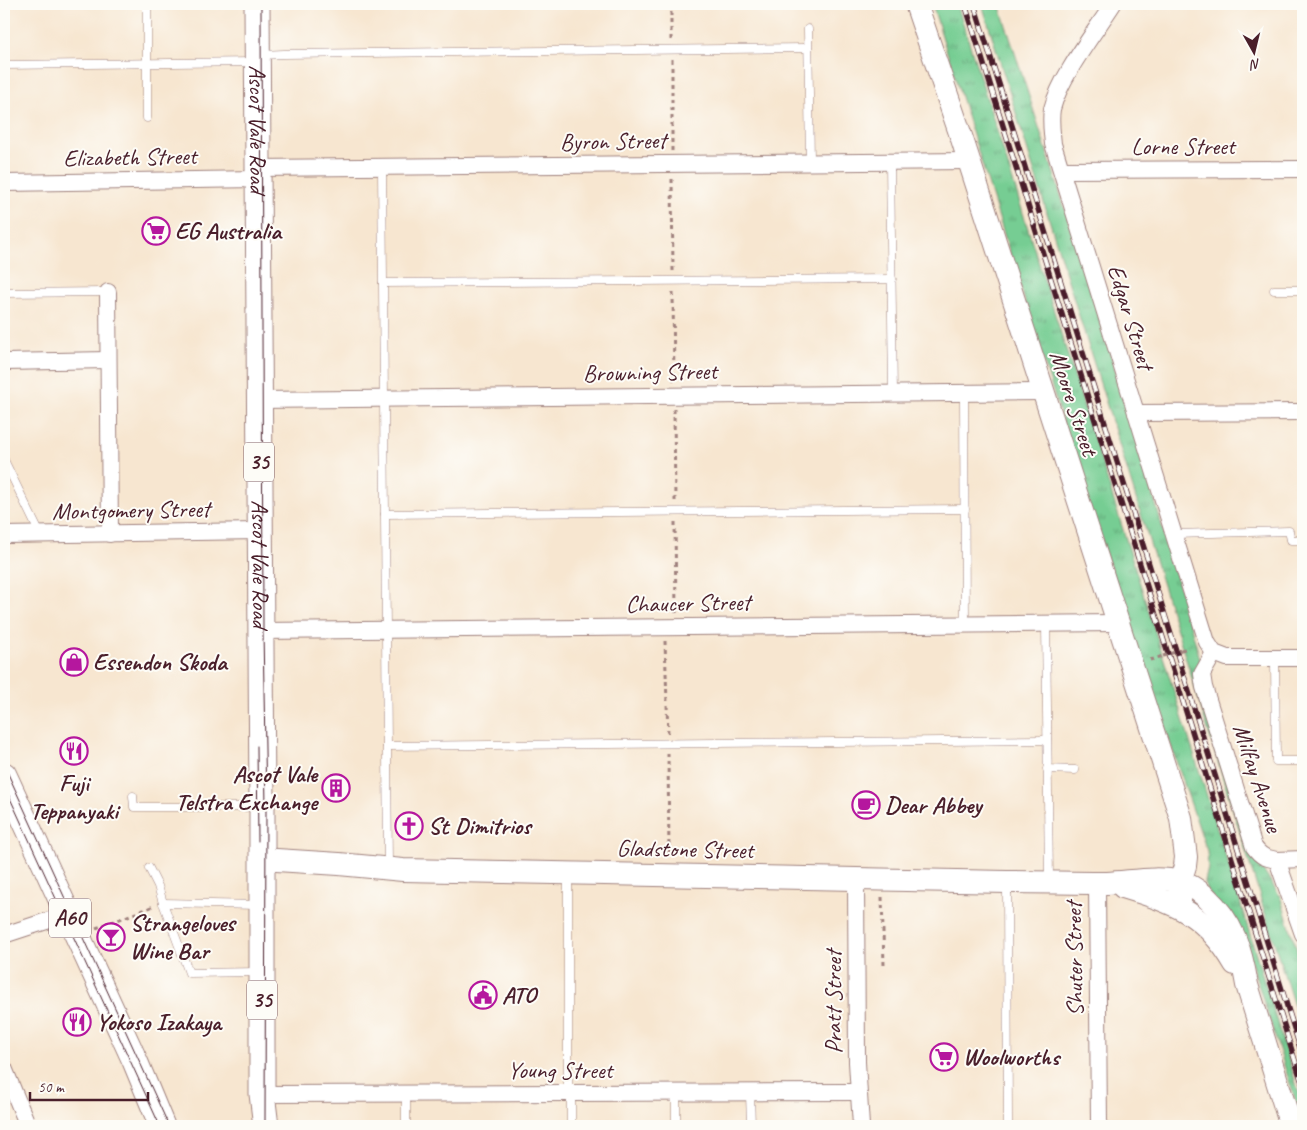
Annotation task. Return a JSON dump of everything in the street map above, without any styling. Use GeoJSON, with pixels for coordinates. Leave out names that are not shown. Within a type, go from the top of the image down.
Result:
{"type":"FeatureCollection","features":[{"type":"Feature","properties":{"kind":"main road","name":"Ascot Vale Road"},"geometry":{"type":"LineString","coordinates":[[257,4],[262,1094],[266,1126]]}},
{"type":"Feature","properties":{"kind":"main road","name":"A60"},"geometry":{"type":"LineString","coordinates":[[4,775],[134,1060],[162,1126]]}},
{"type":"Feature","properties":{"kind":"main road","name":"A60"},"geometry":{"type":"LineString","coordinates":[[134,1060],[168,1126]]}},
{"type":"Feature","properties":{"kind":"main road","name":"Ascot Vale Road"},"geometry":{"type":"LineString","coordinates":[[256,1126],[262,1094]]}},
{"type":"Feature","properties":{"kind":"street","name":"Moore Street"},"geometry":{"type":"LineString","coordinates":[[916,4],[969,161],[1181,818],[1188,885],[1180,907]]}},
{"type":"Feature","properties":{"kind":"street","name":"Edgar Street"},"geometry":{"type":"LineString","coordinates":[[1113,4],[1068,73],[1052,109],[1053,144],[1207,642],[1214,653]]}},
{"type":"Feature","properties":{"kind":"street","name":"Byron Street"},"geometry":{"type":"LineString","coordinates":[[257,174],[382,167],[969,161]]}},
{"type":"Feature","properties":{"kind":"street","name":"Lorne Street"},"geometry":{"type":"LineString","coordinates":[[1062,170],[1303,169]]}},
{"type":"Feature","properties":{"kind":"street","name":"Elizabeth Street"},"geometry":{"type":"LineString","coordinates":[[4,183],[257,174]]}},
{"type":"Feature","properties":{"kind":"street"},"geometry":{"type":"LineString","coordinates":[[108,292],[110,534]]}},
{"type":"Feature","properties":{"kind":"street"},"geometry":{"type":"LineString","coordinates":[[4,362],[108,360]]}},
{"type":"Feature","properties":{"kind":"street","name":"Browning Street"},"geometry":{"type":"LineString","coordinates":[[258,400],[1042,392]]}},
{"type":"Feature","properties":{"kind":"street"},"geometry":{"type":"LineString","coordinates":[[1136,413],[1303,412]]}},
{"type":"Feature","properties":{"kind":"street","name":"Montgomery Street"},"geometry":{"type":"LineString","coordinates":[[4,535],[259,531]]}},
{"type":"Feature","properties":{"kind":"street","name":"Chaucer Street"},"geometry":{"type":"LineString","coordinates":[[260,631],[1118,623]]}},
{"type":"Feature","properties":{"kind":"street"},"geometry":{"type":"LineString","coordinates":[[1214,653],[1227,658],[1303,658]]}},
{"type":"Feature","properties":{"kind":"street","name":"Milfay Avenue"},"geometry":{"type":"LineString","coordinates":[[1214,653],[1202,674],[1206,697],[1254,847],[1265,858],[1277,860],[1303,934]]}},
{"type":"Feature","properties":{"kind":"street","name":"Gladstone Street"},"geometry":{"type":"LineString","coordinates":[[261,859],[388,869],[1008,882],[1102,882],[1140,879],[1188,885]]}},
{"type":"Feature","properties":{"kind":"street"},"geometry":{"type":"LineString","coordinates":[[1277,860],[1303,859]]}},
{"type":"Feature","properties":{"kind":"street","name":"Pratt Street"},"geometry":{"type":"LineString","coordinates":[[856,878],[858,1092],[861,1126]]}},
{"type":"Feature","properties":{"kind":"street","name":"Gladstone Street"},"geometry":{"type":"LineString","coordinates":[[1102,882],[1149,895],[1180,907]]}},
{"type":"Feature","properties":{"kind":"street","name":"Shuter Street"},"geometry":{"type":"LineString","coordinates":[[1099,1126],[1102,882]]}},
{"type":"Feature","properties":{"kind":"street"},"geometry":{"type":"LineString","coordinates":[[1188,885],[1213,904],[1227,921],[1237,941],[1247,985],[1291,1126]]}},
{"type":"Feature","properties":{"kind":"street"},"geometry":{"type":"LineString","coordinates":[[1180,907],[1209,928],[1224,946],[1247,985]]}},
{"type":"Feature","properties":{"kind":"street"},"geometry":{"type":"LineString","coordinates":[[4,935],[68,914]]}},
{"type":"Feature","properties":{"kind":"street"},"geometry":{"type":"LineString","coordinates":[[4,1068],[28,1126]]}},
{"type":"Feature","properties":{"kind":"street","name":"Young Street"},"geometry":{"type":"LineString","coordinates":[[262,1094],[858,1092]]}},
{"type":"Feature","properties":{"kind":"lane"},"geometry":{"type":"LineString","coordinates":[[147,7],[148,118]]}},
{"type":"Feature","properties":{"kind":"lane"},"geometry":{"type":"LineString","coordinates":[[808,29],[810,162]]}},
{"type":"Feature","properties":{"kind":"lane"},"geometry":{"type":"LineString","coordinates":[[4,65],[147,64],[257,59],[284,54],[808,48]]}},
{"type":"Feature","properties":{"kind":"lane"},"geometry":{"type":"LineString","coordinates":[[890,162],[893,394]]}},
{"type":"Feature","properties":{"kind":"lane"},"geometry":{"type":"LineString","coordinates":[[382,167],[388,869]]}},
{"type":"Feature","properties":{"kind":"lane"},"geometry":{"type":"LineString","coordinates":[[383,283],[892,279]]}},
{"type":"Feature","properties":{"kind":"lane"},"geometry":{"type":"LineString","coordinates":[[1274,290],[1303,290]]}},
{"type":"Feature","properties":{"kind":"lane"},"geometry":{"type":"LineString","coordinates":[[4,293],[108,292]]}},
{"type":"Feature","properties":{"kind":"lane"},"geometry":{"type":"LineString","coordinates":[[964,393],[966,624]]}},
{"type":"Feature","properties":{"kind":"lane"},"geometry":{"type":"LineString","coordinates":[[4,460],[41,535]]}},
{"type":"Feature","properties":{"kind":"lane"},"geometry":{"type":"LineString","coordinates":[[385,514],[965,509]]}},
{"type":"Feature","properties":{"kind":"lane"},"geometry":{"type":"LineString","coordinates":[[1174,534],[1289,531],[1290,540],[1303,540]]}},
{"type":"Feature","properties":{"kind":"lane"},"geometry":{"type":"LineString","coordinates":[[1046,623],[1049,882]]}},
{"type":"Feature","properties":{"kind":"lane"},"geometry":{"type":"LineString","coordinates":[[1275,659],[1276,761],[1303,761]]}},
{"type":"Feature","properties":{"kind":"lane"},"geometry":{"type":"LineString","coordinates":[[387,746],[1047,740]]}},
{"type":"Feature","properties":{"kind":"lane"},"geometry":{"type":"LineString","coordinates":[[1047,769],[1075,770]]}},
{"type":"Feature","properties":{"kind":"lane"},"geometry":{"type":"LineString","coordinates":[[134,796],[134,807],[262,807]]}},
{"type":"Feature","properties":{"kind":"lane"},"geometry":{"type":"LineString","coordinates":[[149,868],[160,890],[189,973],[262,972]]}},
{"type":"Feature","properties":{"kind":"lane"},"geometry":{"type":"LineString","coordinates":[[568,873],[571,1126]]}},
{"type":"Feature","properties":{"kind":"lane"},"geometry":{"type":"LineString","coordinates":[[1008,882],[1008,1126]]}},
{"type":"Feature","properties":{"kind":"lane"},"geometry":{"type":"LineString","coordinates":[[163,903],[262,905]]}},
{"type":"Feature","properties":{"kind":"lane"},"geometry":{"type":"LineString","coordinates":[[676,1092],[676,1126]]}},
{"type":"Feature","properties":{"kind":"lane"},"geometry":{"type":"LineString","coordinates":[[750,1093],[751,1126]]}},
{"type":"Feature","properties":{"kind":"lane"},"geometry":{"type":"LineString","coordinates":[[406,1094],[406,1126]]}},
{"type":"Feature","properties":{"kind":"path"},"geometry":{"type":"LineString","coordinates":[[671,4],[677,627]]}},
{"type":"Feature","properties":{"kind":"path"},"geometry":{"type":"LineString","coordinates":[[1150,660],[1189,648]]}},
{"type":"Feature","properties":{"kind":"path"},"geometry":{"type":"LineString","coordinates":[[882,879],[884,965]]}},
{"type":"Feature","properties":{"kind":"path"},"geometry":{"type":"LineString","coordinates":[[96,928],[163,903]]}},
{"type":"Feature","properties":{"kind":"green space"},"geometry":{"type":"Polygon","coordinates":[[[932,4],[957,4],[1303,1106],[1303,1124],[1242,934],[1206,889],[1207,851],[1089,506],[932,4]]]}},
{"type":"Feature","properties":{"kind":"green space"},"geometry":{"type":"Polygon","coordinates":[[[982,4],[999,4],[1078,249],[1153,494],[1200,659],[1199,676],[1250,851],[1280,896],[1303,969],[1303,1035],[982,4]]]}},
{"type":"Feature","properties":{"kind":"tram line"},"geometry":{"type":"LineString","coordinates":[[261,4],[263,631],[266,807],[265,1126]]}},
{"type":"Feature","properties":{"kind":"tram line"},"geometry":{"type":"LineString","coordinates":[[257,746],[258,841]]}},
{"type":"Feature","properties":{"kind":"tram line"},"geometry":{"type":"LineString","coordinates":[[4,765],[169,1126]]}},
{"type":"Feature","properties":{"kind":"tram line"},"geometry":{"type":"LineString","coordinates":[[4,785],[160,1126]]}},
{"type":"Feature","properties":{"kind":"railway"},"geometry":{"type":"LineString","coordinates":[[965,4],[1303,1086]]}},
{"type":"Feature","properties":{"kind":"railway"},"geometry":{"type":"LineString","coordinates":[[974,4],[1303,1057]]}},
{"type":"Feature","properties":{"kind":"place","name":"EG Australia"},"geometry":{"type":"Point","coordinates":[156,231]}},
{"type":"Feature","properties":{"kind":"place","name":"Essendon Skoda"},"geometry":{"type":"Point","coordinates":[74,662]}},
{"type":"Feature","properties":{"kind":"place","name":"Fuji Teppanyaki"},"geometry":{"type":"Point","coordinates":[74,751]}},
{"type":"Feature","properties":{"kind":"place","name":"Ascot Vale Telstra Exchange"},"geometry":{"type":"Point","coordinates":[336,788]}},
{"type":"Feature","properties":{"kind":"place","name":"Dear Abbey"},"geometry":{"type":"Point","coordinates":[866,805]}},
{"type":"Feature","properties":{"kind":"place","name":"St Dimitrios"},"geometry":{"type":"Point","coordinates":[409,826]}},
{"type":"Feature","properties":{"kind":"place","name":"Strangeloves Wine Bar"},"geometry":{"type":"Point","coordinates":[111,937]}},
{"type":"Feature","properties":{"kind":"place","name":"ATO"},"geometry":{"type":"Point","coordinates":[483,995]}},
{"type":"Feature","properties":{"kind":"place","name":"Yokoso Izakaya"},"geometry":{"type":"Point","coordinates":[77,1022]}},
{"type":"Feature","properties":{"kind":"place","name":"Woolworths"},"geometry":{"type":"Point","coordinates":[944,1057]}}]}
